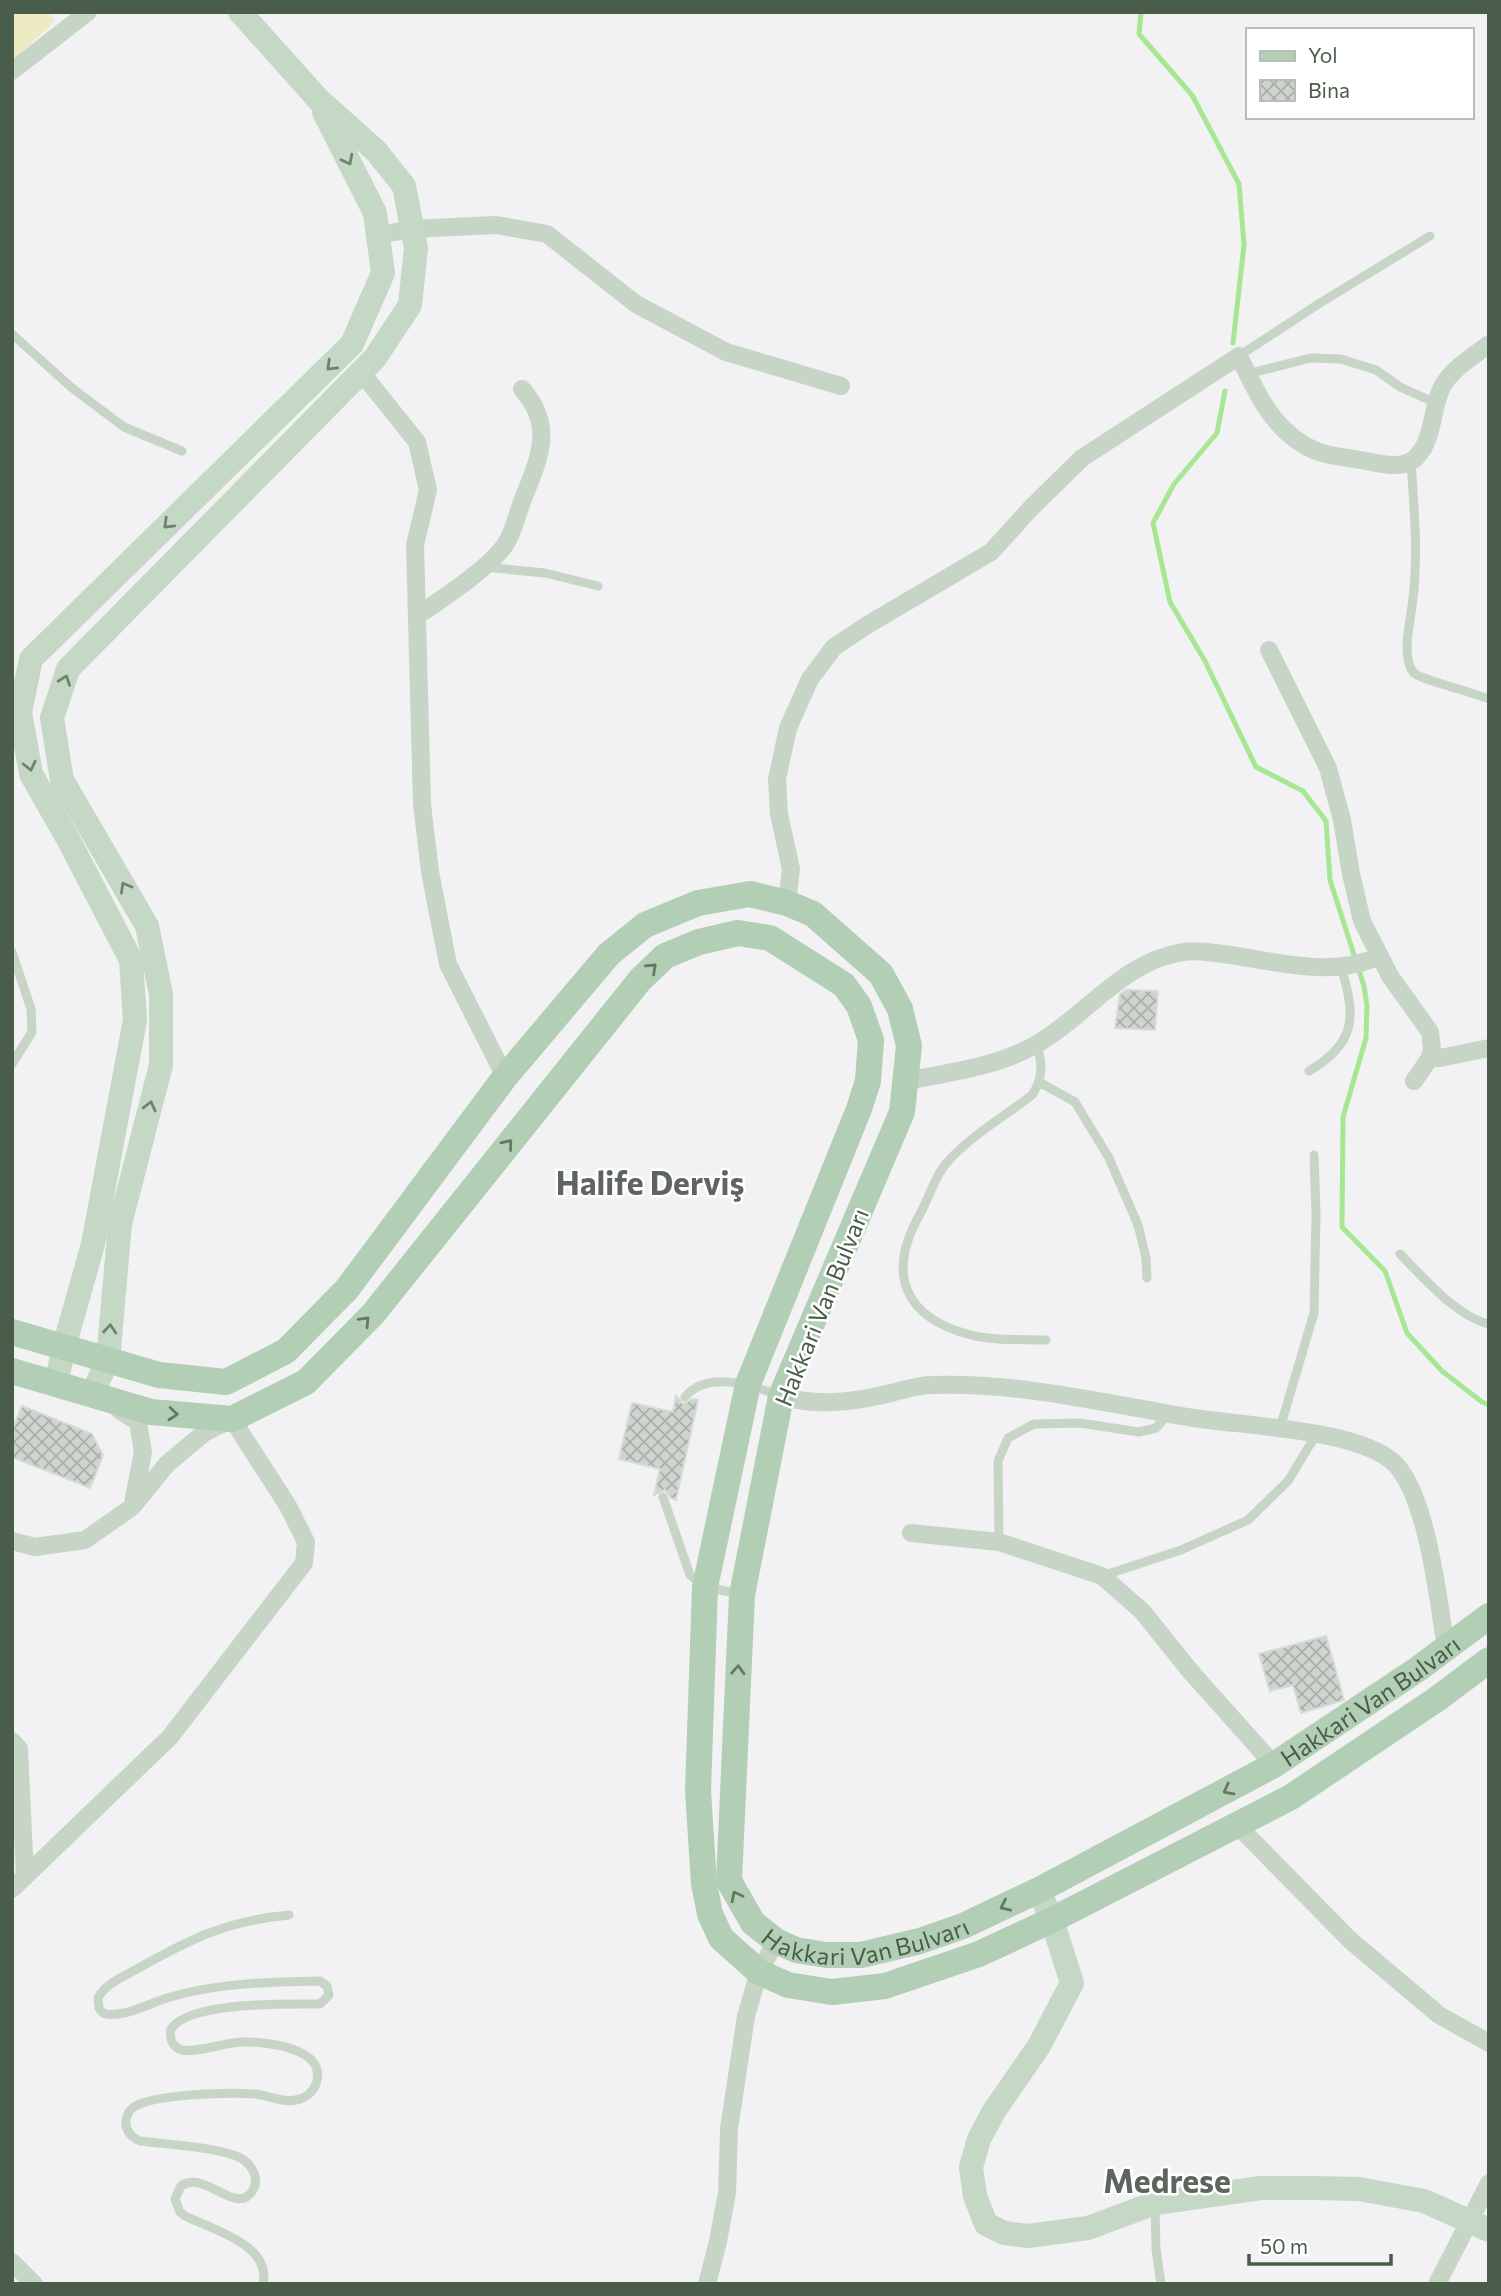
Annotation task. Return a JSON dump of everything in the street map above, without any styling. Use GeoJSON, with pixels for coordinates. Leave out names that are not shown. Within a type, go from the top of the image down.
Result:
{"type":"FeatureCollection","features":[{"type":"Feature","properties":{"kind":"main road","name":"Hakkari Van Bulvarı"},"geometry":{"type":"LineString","coordinates":[[12,1332],[159,1375],[226,1382],[286,1351],[347,1289],[505,1077],[609,954],[645,925],[698,903],[750,894],[788,904],[813,915],[881,974],[900,1009],[909,1046],[902,1112],[781,1396],[742,1595],[729,1881],[753,1923],[776,1941],[796,1950],[825,1955],[861,1955],[920,1941],[963,1926],[1039,1890],[1274,1765],[1447,1648],[1489,1616]]}},
{"type":"Feature","properties":{"kind":"main road","name":"Hakkari Van Bulvarı"},"geometry":{"type":"LineString","coordinates":[[232,1419],[306,1382],[373,1314],[640,980],[665,956],[699,942],[738,933],[770,939],[844,985],[859,1006],[871,1040],[868,1081],[859,1109],[748,1384],[705,1587],[698,1791],[704,1884],[710,1914],[721,1938],[759,1972],[788,1985],[832,1993],[885,1986],[979,1954],[1052,1920],[1291,1797],[1437,1699],[1489,1660]]}},
{"type":"Feature","properties":{"kind":"main road"},"geometry":{"type":"LineString","coordinates":[[12,1371],[151,1412],[232,1419]]}},
{"type":"Feature","properties":{"kind":"street"},"geometry":{"type":"LineString","coordinates":[[12,71],[88,12]]}},
{"type":"Feature","properties":{"kind":"street"},"geometry":{"type":"LineString","coordinates":[[132,1507],[143,1452],[138,1422],[92,1394],[107,1360],[120,1224],[161,1065],[161,994],[147,926],[62,780],[52,718],[68,669],[375,358],[410,305],[416,247],[404,186],[376,151],[317,99],[240,12]]}},
{"type":"Feature","properties":{"kind":"street"},"geometry":{"type":"LineString","coordinates":[[56,1384],[93,1244],[135,1020],[131,960],[68,839],[30,774],[20,712],[30,659],[352,344],[383,273],[375,213],[317,99]]}},
{"type":"Feature","properties":{"kind":"street"},"geometry":{"type":"LineString","coordinates":[[378,235],[412,229],[496,225],[547,234],[636,304],[726,352],[841,386]]}},
{"type":"Feature","properties":{"kind":"street"},"geometry":{"type":"LineString","coordinates":[[788,904],[791,869],[779,814],[777,779],[788,728],[810,679],[834,647],[991,552],[1082,458],[1239,356],[1267,411],[1298,441],[1319,452],[1391,466],[1411,461],[1422,450],[1436,403],[1451,374],[1489,344]]}},
{"type":"Feature","properties":{"kind":"street"},"geometry":{"type":"LineString","coordinates":[[361,372],[417,442],[428,490],[415,545],[422,804],[430,872],[449,964],[505,1077]]}},
{"type":"Feature","properties":{"kind":"street"},"geometry":{"type":"LineString","coordinates":[[417,616],[483,566],[505,544],[537,468],[542,424],[531,399],[523,389]]}},
{"type":"Feature","properties":{"kind":"street"},"geometry":{"type":"LineString","coordinates":[[1269,650],[1328,768],[1342,820],[1359,910],[1373,958],[1427,1026],[1432,1039],[1430,1058],[1414,1081]]}},
{"type":"Feature","properties":{"kind":"street"},"geometry":{"type":"LineString","coordinates":[[907,1081],[990,1064],[1014,1056],[1057,1031],[1117,982],[1175,953],[1204,951],[1314,966],[1345,967],[1373,958]]}},
{"type":"Feature","properties":{"kind":"street"},"geometry":{"type":"LineString","coordinates":[[1430,1058],[1489,1048]]}},
{"type":"Feature","properties":{"kind":"street"},"geometry":{"type":"LineString","coordinates":[[781,1396],[803,1403],[839,1402],[876,1397],[928,1384],[996,1385],[1169,1413],[1317,1433],[1371,1447],[1388,1457],[1404,1475],[1428,1544],[1447,1648]]}},
{"type":"Feature","properties":{"kind":"street"},"geometry":{"type":"LineString","coordinates":[[12,1541],[35,1547],[85,1540],[132,1507],[167,1464],[204,1433],[232,1419],[288,1506],[306,1542],[304,1563],[170,1738],[19,1883]]}},
{"type":"Feature","properties":{"kind":"street"},"geometry":{"type":"LineString","coordinates":[[911,1533],[999,1542],[1102,1576],[1142,1611],[1191,1672],[1274,1765]]}},
{"type":"Feature","properties":{"kind":"street"},"geometry":{"type":"LineString","coordinates":[[12,1741],[19,1749],[19,1883]]}},
{"type":"Feature","properties":{"kind":"street"},"geometry":{"type":"LineString","coordinates":[[1237,1825],[1350,1940],[1432,2010],[1489,2043]]}},
{"type":"Feature","properties":{"kind":"street"},"geometry":{"type":"LineString","coordinates":[[1039,1890],[1052,1920],[1072,1983],[1039,2046],[994,2111],[979,2139],[971,2167],[975,2196],[986,2224],[1004,2233],[1028,2236],[1088,2228],[1155,2203],[1261,2188],[1359,2189],[1424,2201],[1480,2225]]}},
{"type":"Feature","properties":{"kind":"street"},"geometry":{"type":"LineString","coordinates":[[707,2284],[727,2193],[729,2129],[746,2016],[759,1972],[776,1941]]}},
{"type":"Feature","properties":{"kind":"street"},"geometry":{"type":"LineString","coordinates":[[1437,2284],[1480,2225],[1489,2183]]}},
{"type":"Feature","properties":{"kind":"street"},"geometry":{"type":"LineString","coordinates":[[12,2262],[34,2284]]}},
{"type":"Feature","properties":{"kind":"lane"},"geometry":{"type":"LineString","coordinates":[[1239,356],[1430,236]]}},
{"type":"Feature","properties":{"kind":"lane"},"geometry":{"type":"LineString","coordinates":[[12,334],[72,388],[124,427],[182,451]]}},
{"type":"Feature","properties":{"kind":"lane"},"geometry":{"type":"LineString","coordinates":[[1247,374],[1311,358],[1341,359],[1376,370],[1400,387],[1436,403]]}},
{"type":"Feature","properties":{"kind":"lane"},"geometry":{"type":"LineString","coordinates":[[1411,461],[1416,538],[1407,655],[1409,667],[1421,678],[1489,699]]}},
{"type":"Feature","properties":{"kind":"lane"},"geometry":{"type":"LineString","coordinates":[[483,566],[545,573],[598,586]]}},
{"type":"Feature","properties":{"kind":"lane"},"geometry":{"type":"LineString","coordinates":[[12,952],[31,1009],[32,1032],[12,1064]]}},
{"type":"Feature","properties":{"kind":"lane"},"geometry":{"type":"LineString","coordinates":[[1309,1072],[1332,1056],[1349,1026],[1351,998],[1345,967]]}},
{"type":"Feature","properties":{"kind":"lane"},"geometry":{"type":"LineString","coordinates":[[1037,1044],[1042,1066],[1039,1082],[1031,1095],[981,1131],[942,1168],[911,1234],[902,1275],[905,1286],[917,1305],[942,1325],[974,1336],[1046,1340]]}},
{"type":"Feature","properties":{"kind":"lane"},"geometry":{"type":"LineString","coordinates":[[1039,1082],[1075,1102],[1109,1158],[1138,1225],[1146,1258],[1147,1278]]}},
{"type":"Feature","properties":{"kind":"lane"},"geometry":{"type":"LineString","coordinates":[[1280,1429],[1314,1313],[1314,1155]]}},
{"type":"Feature","properties":{"kind":"lane"},"geometry":{"type":"LineString","coordinates":[[1400,1254],[1433,1287],[1475,1321],[1489,1324]]}},
{"type":"Feature","properties":{"kind":"lane"},"geometry":{"type":"LineString","coordinates":[[685,1397],[691,1390],[704,1384],[748,1384],[781,1396]]}},
{"type":"Feature","properties":{"kind":"lane"},"geometry":{"type":"LineString","coordinates":[[999,1542],[998,1461],[1009,1438],[1034,1424],[1080,1423],[1139,1432],[1156,1428],[1169,1413]]}},
{"type":"Feature","properties":{"kind":"lane"},"geometry":{"type":"LineString","coordinates":[[1102,1576],[1181,1550],[1248,1520],[1288,1481],[1317,1433]]}},
{"type":"Feature","properties":{"kind":"lane"},"geometry":{"type":"LineString","coordinates":[[663,1497],[690,1575],[705,1587],[742,1595]]}},
{"type":"Feature","properties":{"kind":"lane"},"geometry":{"type":"LineString","coordinates":[[263,2284],[264,2268],[257,2254],[245,2245],[185,2216],[180,2212],[175,2199],[181,2186],[193,2181],[228,2197],[242,2199],[255,2187],[251,2168],[236,2156],[140,2141],[127,2129],[127,2116],[140,2104],[186,2095],[257,2094],[291,2101],[306,2096],[316,2084],[316,2069],[313,2062],[301,2052],[252,2042],[184,2050],[173,2045],[170,2034],[177,2021],[208,2012],[256,2003],[320,2004],[329,1995],[327,1986],[320,1981],[228,1985],[181,1993],[116,2016],[103,2013],[99,2008],[98,1997],[104,1989],[118,1980],[186,1941],[248,1920],[289,1915]]}},
{"type":"Feature","properties":{"kind":"lane"},"geometry":{"type":"LineString","coordinates":[[1155,2203],[1156,2249],[1161,2284]]}},
{"type":"Feature","properties":{"kind":"shaded area"},"geometry":{"type":"Polygon","coordinates":[[[12,12],[47,12],[55,21],[12,61],[12,12]]]}},
{"type":"Feature","properties":{"kind":"building"},"geometry":{"type":"Polygon","coordinates":[[[1126,990],[1158,991],[1155,1030],[1115,1028],[1120,994],[1126,990]]]}},
{"type":"Feature","properties":{"kind":"building"},"geometry":{"type":"Polygon","coordinates":[[[676,1396],[683,1404],[693,1399],[698,1400],[676,1500],[665,1490],[654,1495],[660,1469],[619,1459],[632,1403],[673,1412],[676,1396]]]}},
{"type":"Feature","properties":{"kind":"building"},"geometry":{"type":"Polygon","coordinates":[[[22,1406],[92,1434],[103,1455],[90,1488],[12,1457],[12,1431],[22,1406]]]}},
{"type":"Feature","properties":{"kind":"building"},"geometry":{"type":"Polygon","coordinates":[[[1326,1636],[1344,1700],[1301,1713],[1293,1685],[1270,1691],[1259,1654],[1326,1636]]]}},
{"type":"Feature","properties":{"kind":"waterway"},"geometry":{"type":"LineString","coordinates":[[1141,12],[1139,34],[1192,95],[1239,184],[1244,245],[1233,343]]}},
{"type":"Feature","properties":{"kind":"waterway"},"geometry":{"type":"LineString","coordinates":[[1225,391],[1217,433],[1174,484],[1153,523],[1170,602],[1205,661],[1256,767],[1303,791],[1326,821],[1330,880],[1364,986],[1367,1006],[1366,1038],[1343,1117],[1342,1227],[1385,1271],[1407,1333],[1442,1371],[1489,1405]]}},
{"type":"Feature","properties":{"kind":"district","name":"Halife Derviş"},"geometry":{"type":"Point","coordinates":[650,1182]}},
{"type":"Feature","properties":{"kind":"district","name":"Medrese"},"geometry":{"type":"Point","coordinates":[1167,2180]}}]}
